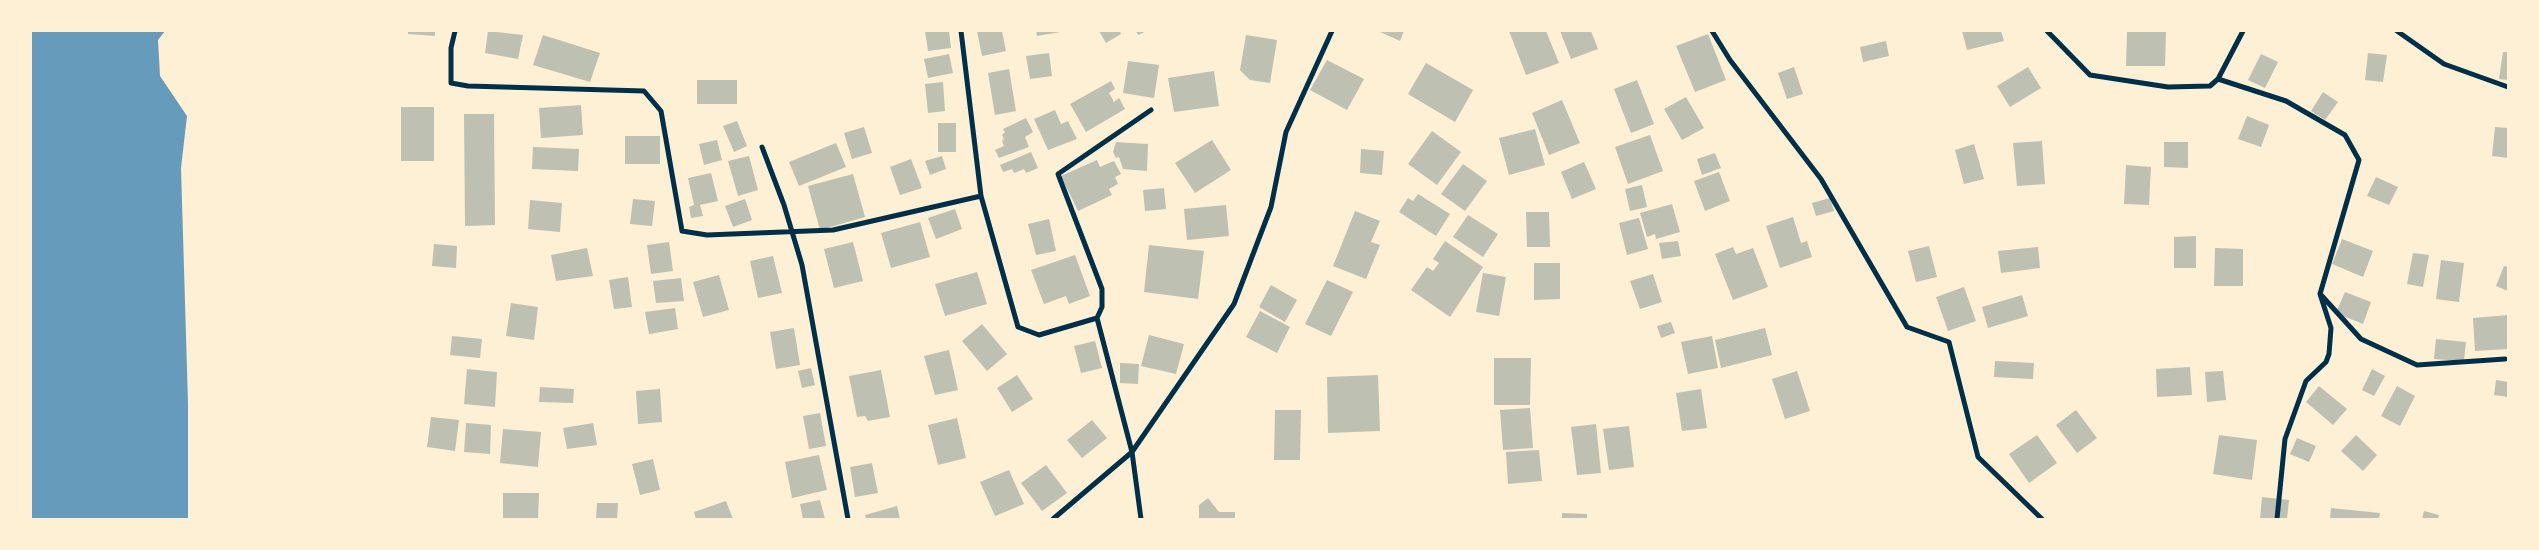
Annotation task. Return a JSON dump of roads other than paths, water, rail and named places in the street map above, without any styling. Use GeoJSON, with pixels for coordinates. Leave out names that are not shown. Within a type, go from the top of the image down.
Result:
{"type":"FeatureCollection","features":[{"type":"Feature","properties":{"kind":"street"},"geometry":{"type":"LineString","coordinates":[[455,31],[451,48],[451,83],[468,86],[644,91],[661,111],[682,231],[707,235],[833,230],[981,196]]}},
{"type":"Feature","properties":{"kind":"street"},"geometry":{"type":"LineString","coordinates":[[961,31],[981,196],[1018,327],[1039,335],[1097,318]]}},
{"type":"Feature","properties":{"kind":"street"},"geometry":{"type":"LineString","coordinates":[[1053,519],[1132,452],[1234,304],[1271,207],[1286,132],[1332,31]]}},
{"type":"Feature","properties":{"kind":"street"},"geometry":{"type":"LineString","coordinates":[[1712,31],[1730,60],[1821,179],[1907,327],[1949,342],[1978,457],[2042,519]]}},
{"type":"Feature","properties":{"kind":"street"},"geometry":{"type":"LineString","coordinates":[[2047,31],[2090,75],[2168,87],[2210,86],[2218,79],[2243,31]]}},
{"type":"Feature","properties":{"kind":"street"},"geometry":{"type":"LineString","coordinates":[[2397,31],[2444,64],[2508,87]]}},
{"type":"Feature","properties":{"kind":"street"},"geometry":{"type":"LineString","coordinates":[[2218,79],[2286,101],[2345,135],[2359,160],[2320,294],[2331,328],[2329,354],[2326,362],[2306,381],[2285,439],[2276,519]]}},
{"type":"Feature","properties":{"kind":"street"},"geometry":{"type":"LineString","coordinates":[[1141,519],[1132,452],[1097,318],[1102,306],[1102,289],[1058,174],[1151,110]]}},
{"type":"Feature","properties":{"kind":"street"},"geometry":{"type":"LineString","coordinates":[[762,147],[793,233],[802,265],[848,519]]}},
{"type":"Feature","properties":{"kind":"street"},"geometry":{"type":"LineString","coordinates":[[2320,294],[2361,339],[2417,365],[2505,359]]}},
{"type":"Feature","properties":{"kind":"water"},"geometry":{"type":"Polygon","coordinates":[[[31,31],[165,31],[158,40],[160,76],[187,116],[181,168],[188,403],[188,519],[31,519],[31,31]]]}}]}
